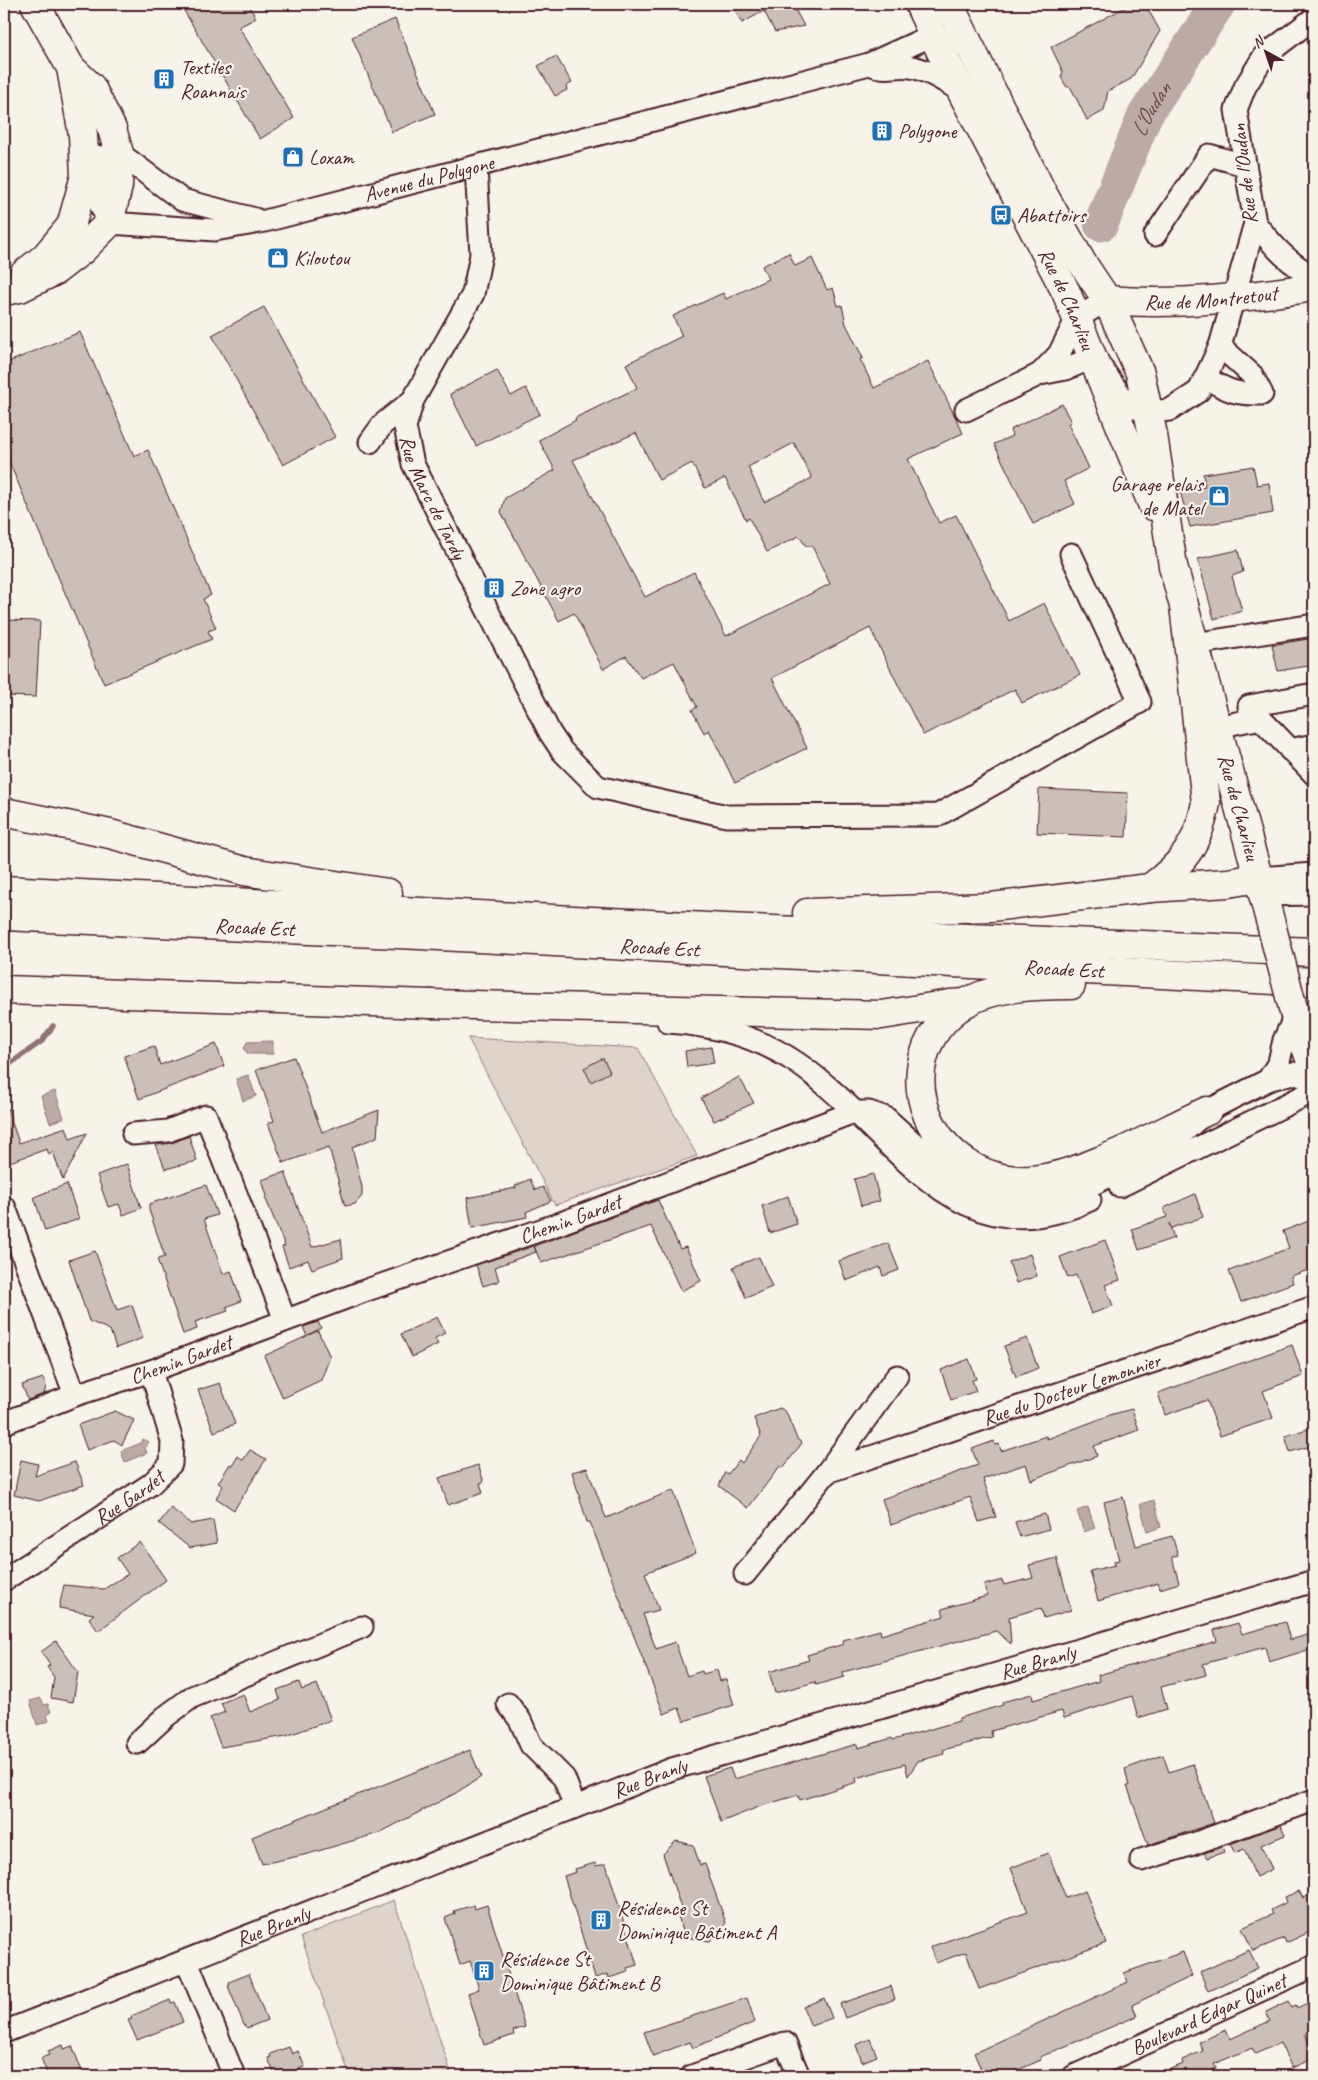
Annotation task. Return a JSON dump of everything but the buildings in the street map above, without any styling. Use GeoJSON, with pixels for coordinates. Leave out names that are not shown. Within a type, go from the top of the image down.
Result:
{"type":"FeatureCollection","features":[{"type":"Feature","properties":{"kind":"main road"},"geometry":{"type":"LineString","coordinates":[[4,291],[20,288],[56,271],[81,251],[109,223],[118,186],[119,153],[112,129],[91,87],[71,68],[35,4]]}},
{"type":"Feature","properties":{"kind":"main road","name":"Rue de Charlieu"},"geometry":{"type":"LineString","coordinates":[[919,4],[933,35],[1058,276],[1094,357],[1168,544]]}},
{"type":"Feature","properties":{"kind":"main road","name":"Rue de Charlieu"},"geometry":{"type":"LineString","coordinates":[[950,6],[1043,194],[1081,261],[1107,300],[1140,373],[1148,412],[1168,544],[1295,1016],[1314,1070]]}},
{"type":"Feature","properties":{"kind":"main road"},"geometry":{"type":"LineString","coordinates":[[4,285],[22,275],[45,257],[71,226],[85,176],[83,136],[71,68]]}},
{"type":"Feature","properties":{"kind":"main road","name":"Rue de Montretout"},"geometry":{"type":"LineString","coordinates":[[1107,300],[1142,303],[1232,299],[1314,287]]}},
{"type":"Feature","properties":{"kind":"main road"},"geometry":{"type":"LineString","coordinates":[[1150,888],[1178,865],[1191,849],[1198,835],[1206,803],[1184,606]]}},
{"type":"Feature","properties":{"kind":"main road"},"geometry":{"type":"LineString","coordinates":[[4,812],[110,834],[244,871],[344,908],[418,914]]}},
{"type":"Feature","properties":{"kind":"main road"},"geometry":{"type":"LineString","coordinates":[[728,928],[753,914],[991,907],[1150,888],[1228,883],[1261,887]]}},
{"type":"Feature","properties":{"kind":"main road","name":"Rocade Est"},"geometry":{"type":"LineString","coordinates":[[4,890],[344,908],[1174,974],[1314,982]]}},
{"type":"Feature","properties":{"kind":"main road","name":"Rocade Est"},"geometry":{"type":"LineString","coordinates":[[4,916],[344,908]]}},
{"type":"Feature","properties":{"kind":"main road","name":"Rocade Est"},"geometry":{"type":"LineString","coordinates":[[418,914],[482,914],[728,928],[1314,952]]}},
{"type":"Feature","properties":{"kind":"main road"},"geometry":{"type":"LineString","coordinates":[[1174,974],[1140,987],[1041,985],[982,996],[965,1004],[949,1016],[935,1032],[924,1053],[920,1075],[921,1096],[927,1115],[940,1137],[955,1154],[977,1170],[990,1176],[1010,1179],[1049,1178],[1102,1159],[1207,1111]]}},
{"type":"Feature","properties":{"kind":"main road"},"geometry":{"type":"LineString","coordinates":[[4,990],[431,1004],[882,1015],[950,1004],[965,1004]]}},
{"type":"Feature","properties":{"kind":"street","name":"Rue de Charlieu"},"geometry":{"type":"LineString","coordinates":[[933,35],[944,23],[950,6]]}},
{"type":"Feature","properties":{"kind":"street","name":"Rue de l'Oudan"},"geometry":{"type":"LineString","coordinates":[[1232,299],[1254,223],[1236,110],[1245,87],[1264,56],[1314,18]]}},
{"type":"Feature","properties":{"kind":"street"},"geometry":{"type":"LineString","coordinates":[[933,35],[970,47]]}},
{"type":"Feature","properties":{"kind":"street","name":"Avenue du Polygone"},"geometry":{"type":"LineString","coordinates":[[109,223],[215,230],[265,221],[869,64],[933,35]]}},
{"type":"Feature","properties":{"kind":"street","name":"Avenue du Polygone"},"geometry":{"type":"LineString","coordinates":[[869,64],[881,69],[900,66],[914,67],[962,90]]}},
{"type":"Feature","properties":{"kind":"street"},"geometry":{"type":"LineString","coordinates":[[71,68],[97,136],[97,198],[109,223]]}},
{"type":"Feature","properties":{"kind":"street"},"geometry":{"type":"LineString","coordinates":[[119,153],[182,200],[265,221]]}},
{"type":"Feature","properties":{"kind":"street"},"geometry":{"type":"LineString","coordinates":[[1155,235],[1209,155],[1244,165]]}},
{"type":"Feature","properties":{"kind":"street","name":"Rue Marc de Tardy"},"geometry":{"type":"LineString","coordinates":[[476,167],[481,255],[473,294],[413,400],[405,427],[413,464],[550,733],[562,751],[598,787],[727,816],[938,815],[1140,702],[1071,554]]}},
{"type":"Feature","properties":{"kind":"street"},"geometry":{"type":"LineString","coordinates":[[1254,223],[1280,254],[1297,268],[1314,276]]}},
{"type":"Feature","properties":{"kind":"street"},"geometry":{"type":"LineString","coordinates":[[966,410],[1040,374],[1066,369],[1094,357],[1124,400],[1132,407],[1148,412],[1170,410],[1192,398],[1206,378],[1220,346],[1232,299]]}},
{"type":"Feature","properties":{"kind":"street"},"geometry":{"type":"LineString","coordinates":[[1040,374],[1059,354],[1077,318],[1107,300]]}},
{"type":"Feature","properties":{"kind":"street"},"geometry":{"type":"LineString","coordinates":[[1206,378],[1226,390],[1241,395],[1262,394],[1252,375],[1220,346]]}},
{"type":"Feature","properties":{"kind":"street"},"geometry":{"type":"LineString","coordinates":[[370,442],[383,424],[413,400]]}},
{"type":"Feature","properties":{"kind":"street"},"geometry":{"type":"LineString","coordinates":[[1194,644],[1314,625]]}},
{"type":"Feature","properties":{"kind":"street"},"geometry":{"type":"LineString","coordinates":[[1252,720],[1249,706],[1314,694]]}},
{"type":"Feature","properties":{"kind":"street"},"geometry":{"type":"LineString","coordinates":[[1217,727],[1260,718],[1314,774]]}},
{"type":"Feature","properties":{"kind":"street"},"geometry":{"type":"LineString","coordinates":[[1290,750],[1314,745]]}},
{"type":"Feature","properties":{"kind":"street"},"geometry":{"type":"LineString","coordinates":[[1261,887],[1314,874]]}},
{"type":"Feature","properties":{"kind":"street"},"geometry":{"type":"LineString","coordinates":[[1261,887],[1314,894]]}},
{"type":"Feature","properties":{"kind":"street"},"geometry":{"type":"LineString","coordinates":[[431,1004],[702,1025],[719,1029],[768,1047],[797,1063],[854,1112],[940,1191],[970,1208],[1002,1216],[1026,1217],[1061,1211],[1084,1204],[1314,1091]]}},
{"type":"Feature","properties":{"kind":"street"},"geometry":{"type":"LineString","coordinates":[[1268,1080],[1279,1062],[1284,1040],[1295,1016]]}},
{"type":"Feature","properties":{"kind":"street"},"geometry":{"type":"LineString","coordinates":[[854,1112],[869,1112],[886,1118],[960,1185],[992,1197],[1021,1202],[1047,1199],[1086,1187],[1147,1157],[1178,1138],[1207,1111],[1268,1080],[1293,1073],[1314,1080]]}},
{"type":"Feature","properties":{"kind":"street","name":"Chemin Gardet"},"geometry":{"type":"LineString","coordinates":[[4,1423],[75,1395],[151,1371],[285,1320],[561,1224],[854,1112]]}},
{"type":"Feature","properties":{"kind":"street"},"geometry":{"type":"LineString","coordinates":[[133,1134],[168,1131],[206,1116],[285,1320]]}},
{"type":"Feature","properties":{"kind":"street"},"geometry":{"type":"LineString","coordinates":[[5,1208],[75,1395]]}},
{"type":"Feature","properties":{"kind":"street","name":"Rue du Docteur Lemonnier"},"geometry":{"type":"LineString","coordinates":[[826,1472],[1314,1307]]}},
{"type":"Feature","properties":{"kind":"street","name":"Rue Gardet"},"geometry":{"type":"LineString","coordinates":[[4,1580],[151,1484],[171,1464],[172,1441],[151,1371]]}},
{"type":"Feature","properties":{"kind":"street"},"geometry":{"type":"LineString","coordinates":[[745,1574],[826,1472],[897,1376]]}},
{"type":"Feature","properties":{"kind":"street","name":"Rue Branly"},"geometry":{"type":"LineString","coordinates":[[4,2032],[672,1769],[1314,1581]]}},
{"type":"Feature","properties":{"kind":"street"},"geometry":{"type":"LineString","coordinates":[[136,1743],[165,1717],[192,1697],[362,1627]]}},
{"type":"Feature","properties":{"kind":"street"},"geometry":{"type":"LineString","coordinates":[[508,1704],[520,1720],[531,1745],[564,1778],[575,1807]]}},
{"type":"Feature","properties":{"kind":"street"},"geometry":{"type":"LineString","coordinates":[[1141,1860],[1193,1844],[1314,1800]]}},
{"type":"Feature","properties":{"kind":"street"},"geometry":{"type":"LineString","coordinates":[[187,1960],[234,2076]]}},
{"type":"Feature","properties":{"kind":"street","name":"Boulevard Edgar Quinet"},"geometry":{"type":"LineString","coordinates":[[1074,2076],[1314,1966]]}},
{"type":"Feature","properties":{"kind":"street"},"geometry":{"type":"LineString","coordinates":[[692,2076],[785,2043],[798,2076]]}},
{"type":"Feature","properties":{"kind":"shaded area"},"geometry":{"type":"Polygon","coordinates":[[[468,1038],[638,1048],[697,1156],[555,1205],[468,1038]]]}},
{"type":"Feature","properties":{"kind":"shaded area"},"geometry":{"type":"Polygon","coordinates":[[[273,1041],[273,1054],[248,1054],[244,1048],[247,1042],[273,1041]]]}},
{"type":"Feature","properties":{"kind":"shaded area"},"geometry":{"type":"Polygon","coordinates":[[[248,1075],[256,1096],[243,1101],[236,1079],[248,1075]]]}},
{"type":"Feature","properties":{"kind":"shaded area"},"geometry":{"type":"Polygon","coordinates":[[[55,1091],[64,1118],[50,1123],[41,1096],[55,1091]]]}},
{"type":"Feature","properties":{"kind":"shaded area"},"geometry":{"type":"Polygon","coordinates":[[[143,1439],[149,1442],[145,1448],[147,1453],[125,1462],[121,1451],[141,1443],[143,1439]]]}},
{"type":"Feature","properties":{"kind":"shaded area"},"geometry":{"type":"Polygon","coordinates":[[[1154,1500],[1161,1527],[1147,1532],[1140,1504],[1154,1500]]]}},
{"type":"Feature","properties":{"kind":"shaded area"},"geometry":{"type":"Polygon","coordinates":[[[1088,1507],[1095,1528],[1084,1532],[1077,1511],[1088,1507]]]}},
{"type":"Feature","properties":{"kind":"shaded area"},"geometry":{"type":"Polygon","coordinates":[[[41,1698],[44,1705],[48,1704],[51,1712],[47,1714],[49,1721],[37,1725],[30,1701],[41,1698]]]}},
{"type":"Feature","properties":{"kind":"shaded area"},"geometry":{"type":"Polygon","coordinates":[[[394,1900],[452,2076],[350,2076],[301,1937],[394,1900]]]}},
{"type":"Feature","properties":{"kind":"waterway","name":"L'Oudan"},"geometry":{"type":"LineString","coordinates":[[1101,224],[1145,115],[1218,4]]}},
{"type":"Feature","properties":{"kind":"waterway","name":"L'Oudan"},"geometry":{"type":"LineString","coordinates":[[4,1068],[42,1041],[53,1026]]}},
{"type":"Feature","properties":{"kind":"place","name":"Textiles Roannais"},"geometry":{"type":"Point","coordinates":[164,79]}},
{"type":"Feature","properties":{"kind":"place","name":"Polygone"},"geometry":{"type":"Point","coordinates":[882,131]}},
{"type":"Feature","properties":{"kind":"place","name":"Loxam"},"geometry":{"type":"Point","coordinates":[293,157]}},
{"type":"Feature","properties":{"kind":"place","name":"Abattoirs"},"geometry":{"type":"Point","coordinates":[1001,215]}},
{"type":"Feature","properties":{"kind":"place","name":"Kiloutou"},"geometry":{"type":"Point","coordinates":[278,258]}},
{"type":"Feature","properties":{"kind":"place","name":"Garage relais de Matel"},"geometry":{"type":"Point","coordinates":[1219,496]}},
{"type":"Feature","properties":{"kind":"place","name":"Zone agro"},"geometry":{"type":"Point","coordinates":[494,588]}},
{"type":"Feature","properties":{"kind":"place","name":"Résidence St Dominique Bâtiment A"},"geometry":{"type":"Point","coordinates":[601,1920]}},
{"type":"Feature","properties":{"kind":"place","name":"Résidence St Dominique Bâtiment B"},"geometry":{"type":"Point","coordinates":[484,1971]}}]}
